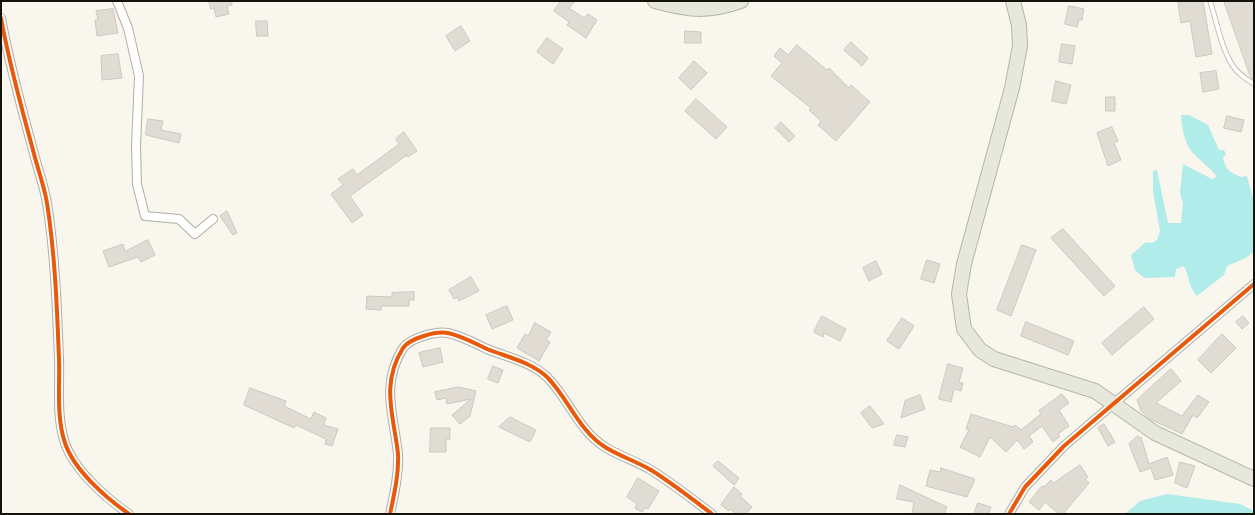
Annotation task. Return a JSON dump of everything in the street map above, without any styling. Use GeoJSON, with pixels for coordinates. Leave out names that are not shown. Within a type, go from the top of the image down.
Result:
{"type":"FeatureCollection","features":[{"type":"Feature","properties":{"kind":"highway"},"geometry":{"type":"LineString","coordinates":[[655,1],[691,10],[705,10],[741,1]]}},
{"type":"Feature","properties":{"kind":"highway"},"geometry":{"type":"LineString","coordinates":[[1013,1],[1019,25],[1020,46],[1012,88],[964,264],[959,294],[964,329],[980,350],[994,359],[1095,390],[1114,402],[1155,433],[1254,479]]}},
{"type":"Feature","properties":{"kind":"street"},"geometry":{"type":"LineString","coordinates":[[117,1],[128,28],[139,76],[136,154],[137,184],[145,216],[179,219],[195,234],[213,220]]}},
{"type":"Feature","properties":{"kind":"street"},"geometry":{"type":"LineString","coordinates":[[1,18],[7,52],[46,202],[58,317],[60,370],[58,396],[65,443],[74,460],[91,482],[111,502],[128,514]]}},
{"type":"Feature","properties":{"kind":"street"},"geometry":{"type":"LineString","coordinates":[[1009,514],[1025,487],[1042,467],[1114,402],[1254,284]]}},
{"type":"Feature","properties":{"kind":"street"},"geometry":{"type":"LineString","coordinates":[[390,514],[397,475],[398,455],[390,411],[389,393],[392,378],[404,348],[410,342],[421,337],[446,333],[462,337],[531,366],[547,377],[593,438],[605,447],[651,470],[712,514]]}},
{"type":"Feature","properties":{"kind":"lane"},"geometry":{"type":"LineString","coordinates":[[1210,1],[1227,54],[1233,67],[1254,84]]}},
{"type":"Feature","properties":{"kind":"water"},"geometry":{"type":"Polygon","coordinates":[[[1181,115],[1189,115],[1208,125],[1219,150],[1224,150],[1226,154],[1223,158],[1227,168],[1231,172],[1241,177],[1247,176],[1254,202],[1254,251],[1246,258],[1227,266],[1224,275],[1197,296],[1192,289],[1184,266],[1176,269],[1175,277],[1144,278],[1135,270],[1131,255],[1146,242],[1152,243],[1157,240],[1160,231],[1153,191],[1153,171],[1157,170],[1168,223],[1181,223],[1183,204],[1180,192],[1183,164],[1212,179],[1217,177],[1189,148],[1184,134],[1181,115]]]}},
{"type":"Feature","properties":{"kind":"water"},"geometry":{"type":"Polygon","coordinates":[[[1167,494],[1240,504],[1254,511],[1254,514],[1125,514],[1140,501],[1167,494]]]}},
{"type":"Feature","properties":{"kind":"building"},"geometry":{"type":"Polygon","coordinates":[[[209,1],[232,1],[232,5],[227,6],[229,14],[216,17],[214,8],[211,9],[209,1]]]}},
{"type":"Feature","properties":{"kind":"building"},"geometry":{"type":"Polygon","coordinates":[[[561,1],[575,1],[569,8],[584,18],[588,14],[597,20],[586,38],[567,25],[569,22],[554,11],[561,1]]]}},
{"type":"Feature","properties":{"kind":"building"},"geometry":{"type":"Polygon","coordinates":[[[1187,1],[1203,1],[1212,54],[1196,57],[1190,21],[1181,23],[1178,3],[1187,1]]]}},
{"type":"Feature","properties":{"kind":"building"},"geometry":{"type":"Polygon","coordinates":[[[1224,1],[1254,1],[1254,80],[1251,78],[1224,1]]]}},
{"type":"Feature","properties":{"kind":"building"},"geometry":{"type":"Polygon","coordinates":[[[1069,6],[1084,9],[1082,20],[1079,20],[1077,27],[1065,24],[1069,6]]]}},
{"type":"Feature","properties":{"kind":"building"},"geometry":{"type":"Polygon","coordinates":[[[113,9],[118,33],[97,36],[95,20],[98,20],[96,11],[113,9]]]}},
{"type":"Feature","properties":{"kind":"building"},"geometry":{"type":"Polygon","coordinates":[[[256,21],[267,21],[268,36],[257,36],[256,21]]]}},
{"type":"Feature","properties":{"kind":"building"},"geometry":{"type":"Polygon","coordinates":[[[461,26],[470,41],[455,51],[446,36],[461,26]]]}},
{"type":"Feature","properties":{"kind":"building"},"geometry":{"type":"Polygon","coordinates":[[[685,31],[701,32],[701,43],[685,43],[685,31]]]}},
{"type":"Feature","properties":{"kind":"building"},"geometry":{"type":"Polygon","coordinates":[[[547,38],[563,49],[553,64],[537,52],[547,38]]]}},
{"type":"Feature","properties":{"kind":"building"},"geometry":{"type":"Polygon","coordinates":[[[851,42],[868,58],[862,66],[844,50],[851,42]]]}},
{"type":"Feature","properties":{"kind":"building"},"geometry":{"type":"Polygon","coordinates":[[[1062,44],[1075,46],[1072,64],[1059,62],[1062,44]]]}},
{"type":"Feature","properties":{"kind":"building"},"geometry":{"type":"Polygon","coordinates":[[[797,45],[827,70],[829,68],[849,88],[851,85],[870,102],[836,141],[818,125],[821,121],[809,110],[811,108],[771,76],[782,63],[774,56],[780,48],[788,55],[797,45]]]}},
{"type":"Feature","properties":{"kind":"building"},"geometry":{"type":"Polygon","coordinates":[[[118,54],[122,78],[102,80],[101,56],[118,54]]]}},
{"type":"Feature","properties":{"kind":"building"},"geometry":{"type":"Polygon","coordinates":[[[694,61],[707,73],[691,90],[679,78],[694,61]]]}},
{"type":"Feature","properties":{"kind":"building"},"geometry":{"type":"Polygon","coordinates":[[[1216,71],[1219,89],[1203,92],[1200,73],[1216,71]]]}},
{"type":"Feature","properties":{"kind":"building"},"geometry":{"type":"Polygon","coordinates":[[[1056,81],[1071,85],[1066,104],[1052,101],[1056,81]]]}},
{"type":"Feature","properties":{"kind":"building"},"geometry":{"type":"Polygon","coordinates":[[[1106,97],[1115,97],[1115,111],[1106,111],[1106,97]]]}},
{"type":"Feature","properties":{"kind":"building"},"geometry":{"type":"Polygon","coordinates":[[[696,99],[727,127],[716,139],[685,111],[696,99]]]}},
{"type":"Feature","properties":{"kind":"building"},"geometry":{"type":"Polygon","coordinates":[[[1227,116],[1244,120],[1241,132],[1224,128],[1227,116]]]}},
{"type":"Feature","properties":{"kind":"building"},"geometry":{"type":"Polygon","coordinates":[[[148,119],[163,121],[161,130],[181,134],[179,143],[146,135],[148,119]]]}},
{"type":"Feature","properties":{"kind":"building"},"geometry":{"type":"Polygon","coordinates":[[[781,122],[795,136],[789,142],[775,128],[781,122]]]}},
{"type":"Feature","properties":{"kind":"building"},"geometry":{"type":"Polygon","coordinates":[[[1112,127],[1118,141],[1114,143],[1121,160],[1108,166],[1097,133],[1112,127]]]}},
{"type":"Feature","properties":{"kind":"building"},"geometry":{"type":"Polygon","coordinates":[[[404,132],[417,151],[408,157],[407,155],[350,196],[363,215],[352,223],[331,194],[343,185],[338,179],[353,169],[357,175],[399,144],[396,139],[404,132]]]}},
{"type":"Feature","properties":{"kind":"building"},"geometry":{"type":"Polygon","coordinates":[[[227,211],[237,233],[233,235],[220,216],[227,211]]]}},
{"type":"Feature","properties":{"kind":"building"},"geometry":{"type":"Polygon","coordinates":[[[1063,229],[1115,286],[1104,296],[1051,238],[1063,229]]]}},
{"type":"Feature","properties":{"kind":"building"},"geometry":{"type":"Polygon","coordinates":[[[148,240],[155,255],[141,262],[138,257],[109,267],[103,251],[123,244],[125,251],[148,240]]]}},
{"type":"Feature","properties":{"kind":"building"},"geometry":{"type":"Polygon","coordinates":[[[1022,245],[1036,250],[1011,316],[997,310],[1022,245]]]}},
{"type":"Feature","properties":{"kind":"building"},"geometry":{"type":"Polygon","coordinates":[[[927,260],[940,264],[934,283],[921,279],[927,260]]]}},
{"type":"Feature","properties":{"kind":"building"},"geometry":{"type":"Polygon","coordinates":[[[876,261],[882,274],[869,281],[863,268],[876,261]]]}},
{"type":"Feature","properties":{"kind":"building"},"geometry":{"type":"Polygon","coordinates":[[[471,277],[479,291],[459,301],[457,297],[454,299],[449,290],[471,277]]]}},
{"type":"Feature","properties":{"kind":"building"},"geometry":{"type":"Polygon","coordinates":[[[414,292],[414,300],[409,300],[409,306],[381,306],[381,310],[366,309],[367,296],[392,297],[392,293],[414,292]]]}},
{"type":"Feature","properties":{"kind":"building"},"geometry":{"type":"Polygon","coordinates":[[[507,306],[513,320],[492,329],[486,315],[507,306]]]}},
{"type":"Feature","properties":{"kind":"building"},"geometry":{"type":"Polygon","coordinates":[[[1144,307],[1154,319],[1112,355],[1102,343],[1144,307]]]}},
{"type":"Feature","properties":{"kind":"building"},"geometry":{"type":"Polygon","coordinates":[[[822,316],[846,329],[840,341],[824,333],[823,337],[814,332],[822,316]]]}},
{"type":"Feature","properties":{"kind":"building"},"geometry":{"type":"Polygon","coordinates":[[[1243,316],[1249,323],[1242,329],[1236,322],[1243,316]]]}},
{"type":"Feature","properties":{"kind":"building"},"geometry":{"type":"Polygon","coordinates":[[[902,318],[914,326],[899,349],[887,341],[902,318]]]}},
{"type":"Feature","properties":{"kind":"building"},"geometry":{"type":"Polygon","coordinates":[[[1026,322],[1074,341],[1068,355],[1021,336],[1026,322]]]}},
{"type":"Feature","properties":{"kind":"building"},"geometry":{"type":"Polygon","coordinates":[[[535,323],[551,332],[546,340],[550,342],[539,361],[517,348],[525,334],[528,336],[535,323]]]}},
{"type":"Feature","properties":{"kind":"building"},"geometry":{"type":"Polygon","coordinates":[[[1222,334],[1236,348],[1211,373],[1198,360],[1222,334]]]}},
{"type":"Feature","properties":{"kind":"building"},"geometry":{"type":"Polygon","coordinates":[[[440,348],[443,362],[423,367],[419,353],[440,348]]]}},
{"type":"Feature","properties":{"kind":"building"},"geometry":{"type":"Polygon","coordinates":[[[948,364],[963,368],[959,382],[963,383],[961,391],[954,389],[951,402],[939,399],[948,364]]]}},
{"type":"Feature","properties":{"kind":"building"},"geometry":{"type":"Polygon","coordinates":[[[493,366],[503,370],[498,383],[488,379],[493,366]]]}},
{"type":"Feature","properties":{"kind":"building"},"geometry":{"type":"Polygon","coordinates":[[[1171,369],[1181,381],[1156,403],[1182,416],[1198,395],[1209,402],[1197,418],[1193,415],[1182,434],[1150,419],[1141,411],[1137,400],[1171,369]]]}},
{"type":"Feature","properties":{"kind":"building"},"geometry":{"type":"Polygon","coordinates":[[[459,387],[476,391],[470,416],[460,424],[452,415],[471,399],[447,404],[446,398],[437,400],[435,392],[459,387]]]}},
{"type":"Feature","properties":{"kind":"building"},"geometry":{"type":"Polygon","coordinates":[[[250,388],[286,401],[284,406],[311,419],[314,412],[326,418],[324,425],[338,429],[332,446],[325,444],[326,439],[296,425],[294,428],[244,405],[250,388]]]}},
{"type":"Feature","properties":{"kind":"building"},"geometry":{"type":"Polygon","coordinates":[[[1062,394],[1069,403],[1059,410],[1069,426],[1058,434],[1060,436],[1053,442],[1042,426],[1029,436],[1033,442],[1024,449],[1017,440],[1006,452],[990,437],[980,457],[960,447],[969,430],[966,429],[971,414],[1013,427],[1015,425],[1021,430],[1041,414],[1039,411],[1062,394]]]}},
{"type":"Feature","properties":{"kind":"building"},"geometry":{"type":"Polygon","coordinates":[[[920,395],[925,409],[901,418],[905,401],[920,395]]]}},
{"type":"Feature","properties":{"kind":"building"},"geometry":{"type":"Polygon","coordinates":[[[870,406],[884,424],[872,428],[861,413],[870,406]]]}},
{"type":"Feature","properties":{"kind":"building"},"geometry":{"type":"Polygon","coordinates":[[[510,417],[536,430],[530,442],[499,427],[510,417]]]}},
{"type":"Feature","properties":{"kind":"building"},"geometry":{"type":"Polygon","coordinates":[[[1104,424],[1115,442],[1108,446],[1098,428],[1104,424]]]}},
{"type":"Feature","properties":{"kind":"building"},"geometry":{"type":"Polygon","coordinates":[[[431,428],[450,428],[450,439],[446,439],[446,452],[430,452],[431,428]]]}},
{"type":"Feature","properties":{"kind":"building"},"geometry":{"type":"Polygon","coordinates":[[[897,435],[908,437],[905,447],[894,445],[897,435]]]}},
{"type":"Feature","properties":{"kind":"building"},"geometry":{"type":"Polygon","coordinates":[[[1138,436],[1139,438],[1141,437],[1149,464],[1167,457],[1173,475],[1155,480],[1151,468],[1140,472],[1129,444],[1138,436]]]}},
{"type":"Feature","properties":{"kind":"building"},"geometry":{"type":"Polygon","coordinates":[[[718,461],[739,478],[734,485],[713,466],[718,461]]]}},
{"type":"Feature","properties":{"kind":"building"},"geometry":{"type":"Polygon","coordinates":[[[1180,462],[1195,466],[1187,488],[1175,483],[1180,462]]]}},
{"type":"Feature","properties":{"kind":"building"},"geometry":{"type":"Polygon","coordinates":[[[1080,465],[1088,477],[1085,479],[1089,483],[1063,514],[1059,514],[1045,502],[1039,510],[1029,502],[1042,486],[1044,487],[1051,480],[1053,483],[1080,465]]]}},
{"type":"Feature","properties":{"kind":"building"},"geometry":{"type":"Polygon","coordinates":[[[941,468],[975,479],[967,497],[926,486],[930,470],[940,472],[941,468]]]}},
{"type":"Feature","properties":{"kind":"building"},"geometry":{"type":"Polygon","coordinates":[[[638,478],[659,491],[648,509],[645,508],[642,512],[635,508],[637,504],[627,497],[638,478]]]}},
{"type":"Feature","properties":{"kind":"building"},"geometry":{"type":"Polygon","coordinates":[[[900,485],[947,507],[944,514],[912,514],[914,502],[897,499],[900,485]]]}},
{"type":"Feature","properties":{"kind":"building"},"geometry":{"type":"Polygon","coordinates":[[[734,487],[742,494],[740,496],[752,507],[746,514],[736,514],[730,509],[729,511],[721,505],[734,487]]]}},
{"type":"Feature","properties":{"kind":"building"},"geometry":{"type":"Polygon","coordinates":[[[978,503],[991,507],[988,514],[974,514],[978,503]]]}},
{"type":"Feature","properties":{"kind":"cycle path"},"geometry":{"type":"LineString","coordinates":[[1,18],[16,84],[47,203],[55,281],[59,359],[59,412],[62,433],[69,453],[83,473],[101,492],[129,514]]}},
{"type":"Feature","properties":{"kind":"cycle path"},"geometry":{"type":"LineString","coordinates":[[1009,514],[1025,487],[1064,446],[1254,284]]}},
{"type":"Feature","properties":{"kind":"cycle path"},"geometry":{"type":"LineString","coordinates":[[390,514],[398,469],[398,454],[390,401],[392,375],[396,362],[406,344],[417,338],[437,333],[453,334],[534,367],[547,377],[554,385],[581,423],[596,440],[610,450],[651,470],[712,514]]}}]}
